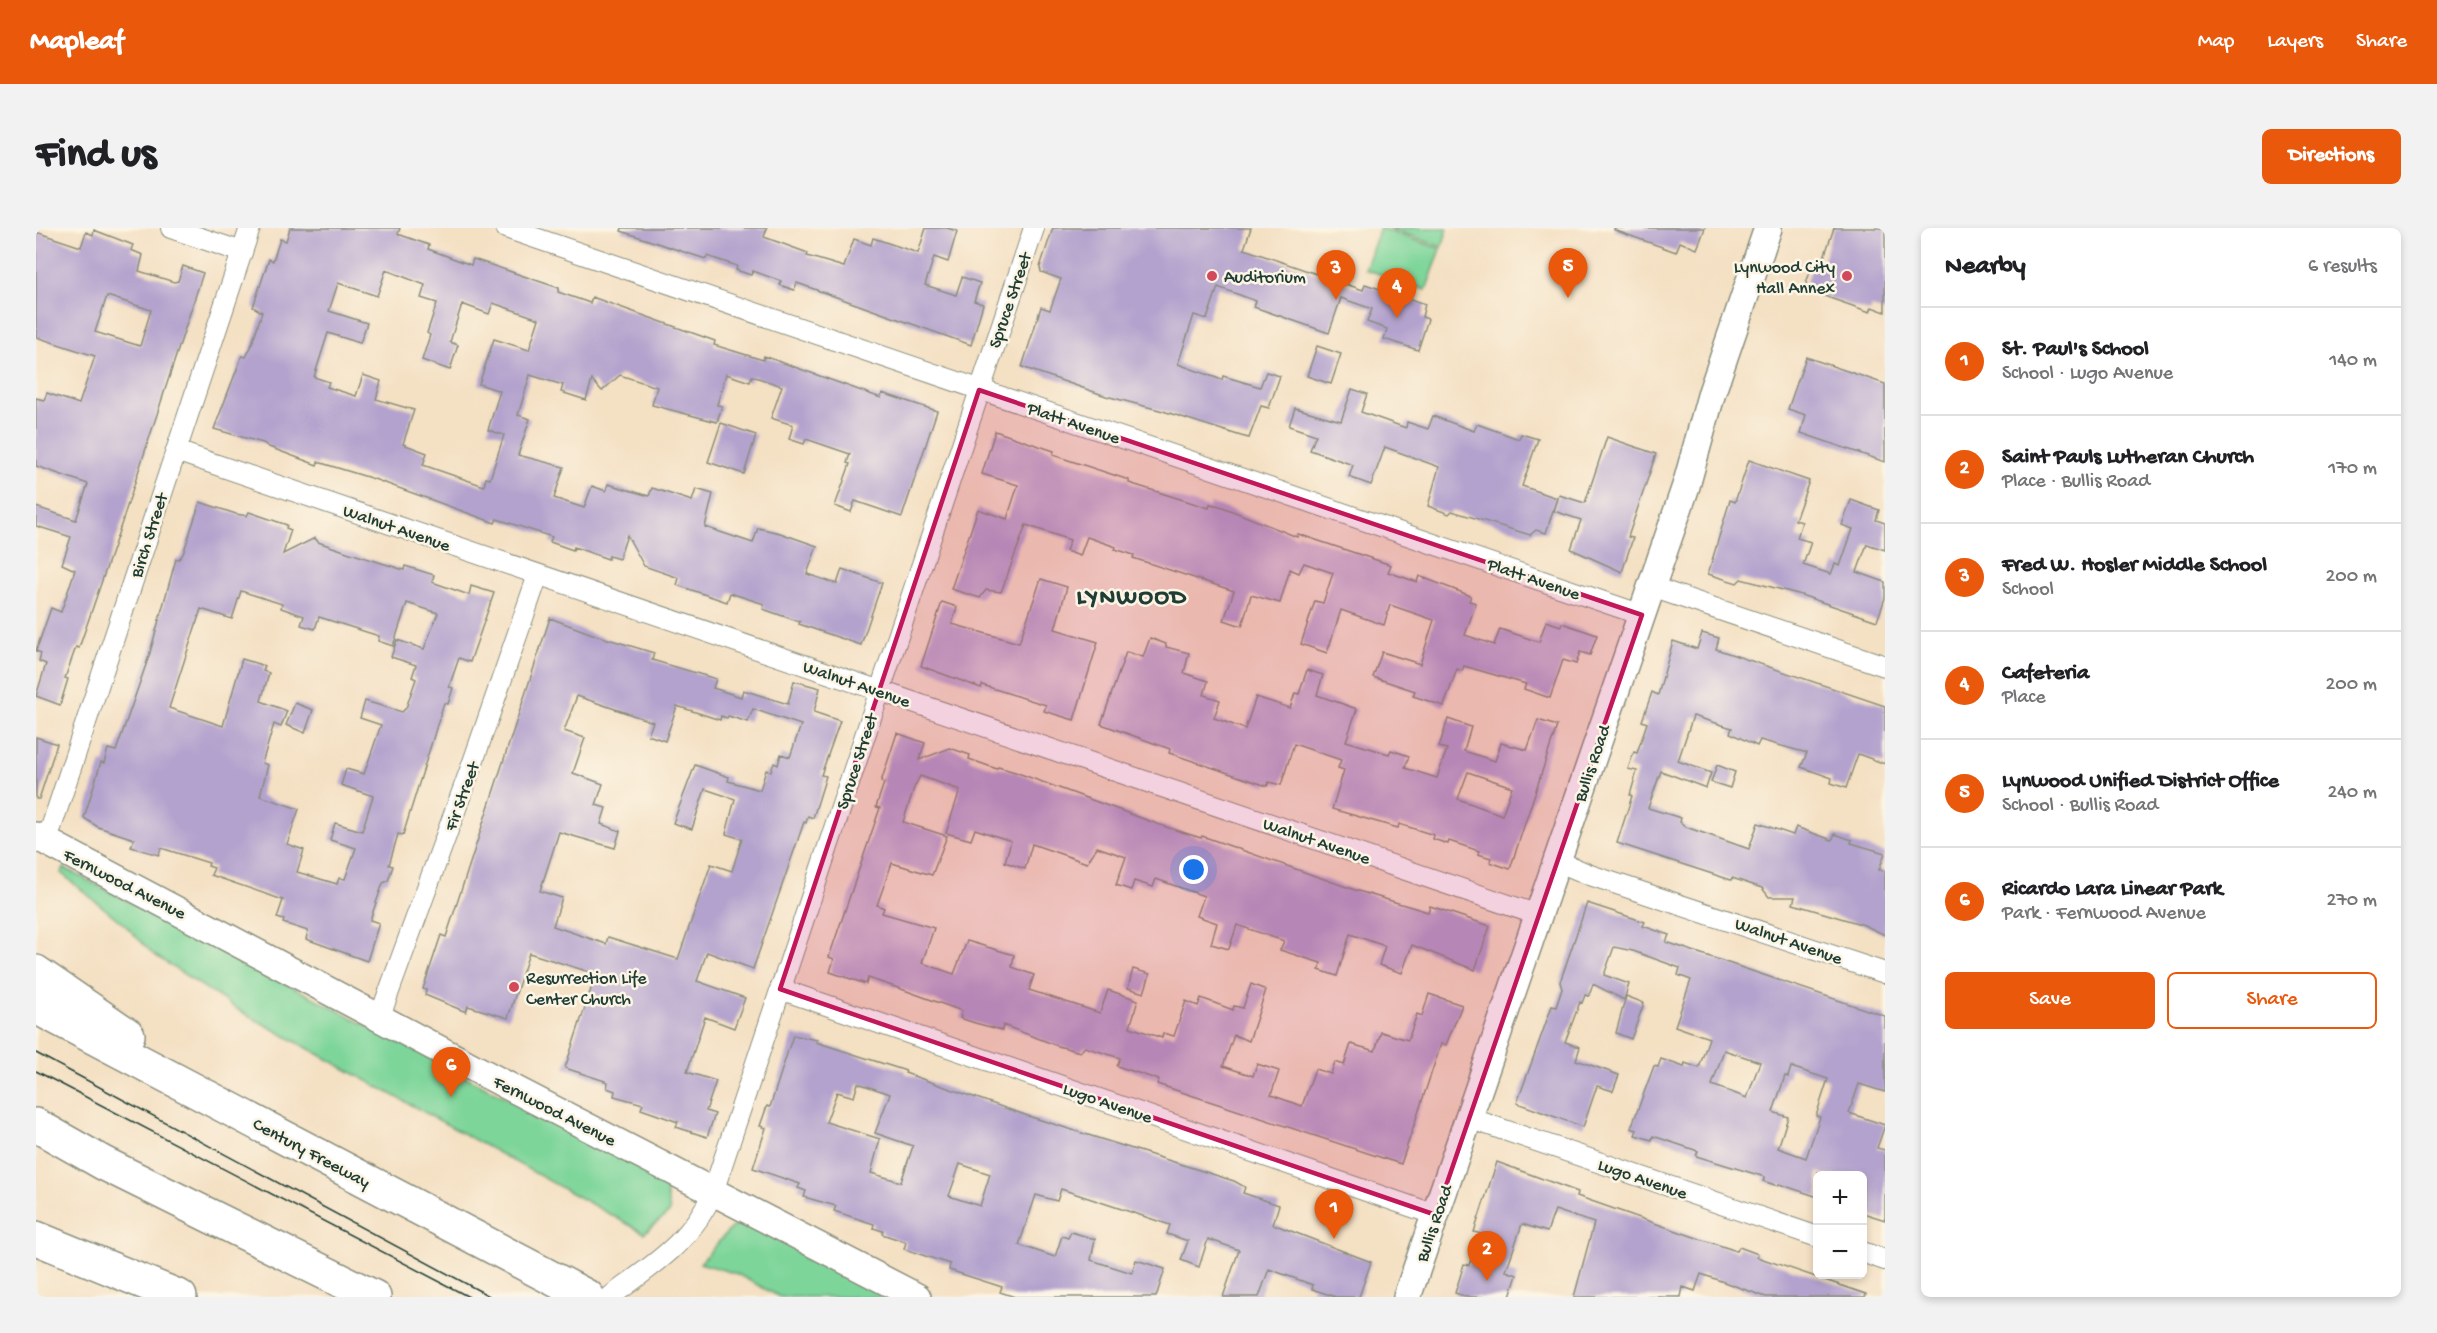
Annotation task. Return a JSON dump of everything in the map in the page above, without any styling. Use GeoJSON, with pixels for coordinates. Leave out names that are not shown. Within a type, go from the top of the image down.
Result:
{"type":"FeatureCollection","features":[{"type":"Feature","properties":{"kind":"highway"},"geometry":{"type":"LineString","coordinates":[[36,972],[264,1127]]}},
{"type":"Feature","properties":{"kind":"highway","name":"Century Freeway"},"geometry":{"type":"LineString","coordinates":[[36,1007],[588,1297]]}},
{"type":"Feature","properties":{"kind":"highway"},"geometry":{"type":"LineString","coordinates":[[36,1125],[103,1162],[374,1297]]}},
{"type":"Feature","properties":{"kind":"highway"},"geometry":{"type":"LineString","coordinates":[[36,1149],[103,1162]]}},
{"type":"Feature","properties":{"kind":"highway"},"geometry":{"type":"LineString","coordinates":[[36,1238],[180,1297]]}},
{"type":"Feature","properties":{"kind":"street"},"geometry":{"type":"LineString","coordinates":[[171,228],[242,252]]}},
{"type":"Feature","properties":{"kind":"street","name":"Birch Street"},"geometry":{"type":"LineString","coordinates":[[41,839],[176,451],[250,228]]}},
{"type":"Feature","properties":{"kind":"street","name":"Platt Avenue"},"geometry":{"type":"LineString","coordinates":[[506,228],[1642,615]]}},
{"type":"Feature","properties":{"kind":"street","name":"Spruce Street"},"geometry":{"type":"LineString","coordinates":[[713,1192],[1034,228]]}},
{"type":"Feature","properties":{"kind":"street","name":"Bullis Road"},"geometry":{"type":"LineString","coordinates":[[1407,1297],[1652,587],[1695,458],[1712,392],[1768,228]]}},
{"type":"Feature","properties":{"kind":"street","name":"Walnut Avenue"},"geometry":{"type":"LineString","coordinates":[[176,451],[1538,915]]}},
{"type":"Feature","properties":{"kind":"street","name":"Fir Street"},"geometry":{"type":"LineString","coordinates":[[380,1016],[473,762],[538,574]]}},
{"type":"Feature","properties":{"kind":"street"},"geometry":{"type":"LineString","coordinates":[[1652,587],[1885,666]]}},
{"type":"Feature","properties":{"kind":"street","name":"Fernwood Avenue"},"geometry":{"type":"LineString","coordinates":[[41,839],[916,1297]]}},
{"type":"Feature","properties":{"kind":"street","name":"Walnut Avenue"},"geometry":{"type":"LineString","coordinates":[[1557,861],[1590,875],[1885,974]]}},
{"type":"Feature","properties":{"kind":"street","name":"Lugo Avenue"},"geometry":{"type":"LineString","coordinates":[[780,989],[1436,1215]]}},
{"type":"Feature","properties":{"kind":"street","name":"Lugo Avenue"},"geometry":{"type":"LineString","coordinates":[[1469,1118],[1813,1235]]}},
{"type":"Feature","properties":{"kind":"street"},"geometry":{"type":"LineString","coordinates":[[610,1297],[685,1238],[705,1212],[713,1192]]}},
{"type":"Feature","properties":{"kind":"street"},"geometry":{"type":"LineString","coordinates":[[1867,1253],[1885,1260]]}},
{"type":"Feature","properties":{"kind":"highlighted area"},"geometry":{"type":"Polygon","coordinates":[[[979,390],[1642,615],[1436,1215],[780,989],[979,390]]]}},
{"type":"Feature","properties":{"kind":"green space"},"geometry":{"type":"Polygon","coordinates":[[[1380,228],[1441,249],[1426,290],[1365,269],[1380,228]]]}},
{"type":"Feature","properties":{"kind":"green space"},"geometry":{"type":"Polygon","coordinates":[[[1389,228],[1448,228],[1442,247],[1389,228]]]}},
{"type":"Feature","properties":{"kind":"green space"},"geometry":{"type":"Polygon","coordinates":[[[64,868],[670,1183],[666,1191],[670,1212],[644,1233],[240,1011],[153,954],[126,926],[61,873],[64,868]]]}},
{"type":"Feature","properties":{"kind":"green space"},"geometry":{"type":"Polygon","coordinates":[[[748,1222],[891,1297],[780,1297],[737,1274],[700,1263],[731,1228],[748,1222]]]}},
{"type":"Feature","properties":{"kind":"building"},"geometry":{"type":"Polygon","coordinates":[[[290,228],[400,228],[398,234],[429,245],[428,249],[471,265],[473,259],[559,288],[558,292],[590,303],[592,297],[715,341],[714,345],[763,360],[764,356],[881,398],[882,393],[937,411],[902,517],[855,501],[851,512],[835,506],[850,464],[847,463],[850,454],[806,439],[804,444],[789,439],[793,425],[771,418],[782,386],[752,376],[750,382],[726,374],[717,405],[722,406],[717,422],[652,405],[657,387],[620,375],[602,391],[592,380],[586,400],[561,392],[563,385],[530,375],[518,415],[530,419],[518,455],[564,467],[554,498],[584,508],[592,486],[606,491],[608,484],[649,496],[652,488],[692,501],[696,489],[713,494],[705,527],[753,543],[758,528],[780,533],[817,546],[807,574],[837,584],[842,569],[882,583],[861,645],[763,609],[764,606],[761,603],[730,593],[727,602],[677,585],[679,578],[644,566],[627,535],[619,559],[609,556],[608,559],[574,547],[573,550],[550,542],[552,537],[497,519],[495,523],[374,479],[318,462],[317,465],[263,443],[214,429],[242,356],[246,357],[251,347],[262,312],[253,307],[269,259],[273,261],[280,239],[286,241],[290,228]],[[386,270],[377,296],[338,283],[329,311],[367,323],[360,343],[328,333],[314,377],[329,382],[327,387],[356,396],[363,375],[381,381],[376,399],[414,410],[403,444],[427,453],[423,465],[484,486],[486,478],[490,479],[504,435],[488,430],[500,391],[479,384],[494,339],[529,350],[539,319],[493,303],[489,314],[462,304],[450,342],[458,345],[450,370],[422,360],[430,335],[427,333],[437,303],[421,298],[425,285],[386,270]]]}},
{"type":"Feature","properties":{"kind":"building"},"geometry":{"type":"Polygon","coordinates":[[[622,228],[767,228],[764,237],[808,253],[807,256],[844,267],[854,239],[871,245],[873,238],[918,253],[926,228],[947,228],[957,231],[948,262],[934,257],[925,285],[956,295],[962,277],[980,283],[974,301],[983,304],[971,345],[797,283],[794,290],[780,285],[781,281],[753,271],[751,275],[736,270],[737,266],[707,256],[706,259],[684,252],[621,231],[622,228]]]}},
{"type":"Feature","properties":{"kind":"building"},"geometry":{"type":"Polygon","coordinates":[[[1053,228],[1251,228],[1244,249],[1363,290],[1365,284],[1425,304],[1422,317],[1428,319],[1418,350],[1384,339],[1387,329],[1367,322],[1372,309],[1341,298],[1329,333],[1254,307],[1256,301],[1218,287],[1207,319],[1194,315],[1178,364],[1222,380],[1223,376],[1260,387],[1266,372],[1280,376],[1269,408],[1261,406],[1249,438],[1106,396],[1022,367],[1041,307],[1050,310],[1061,279],[1041,272],[1040,267],[1053,228]]]}},
{"type":"Feature","properties":{"kind":"building"},"geometry":{"type":"Polygon","coordinates":[[[1614,228],[1705,228],[1697,249],[1680,242],[1676,252],[1614,230],[1614,228]]]}},
{"type":"Feature","properties":{"kind":"building","name":"Lynwood City Hall Annex"},"geometry":{"type":"Polygon","coordinates":[[[1834,228],[1885,228],[1885,312],[1872,307],[1870,312],[1804,289],[1814,261],[1822,263],[1834,228]]]}},
{"type":"Feature","properties":{"kind":"building"},"geometry":{"type":"Polygon","coordinates":[[[94,230],[133,245],[131,250],[143,255],[139,271],[174,282],[178,281],[183,266],[203,273],[122,522],[79,648],[76,647],[65,678],[68,679],[60,705],[36,696],[46,664],[39,661],[41,653],[36,651],[51,608],[61,612],[75,570],[62,564],[71,537],[36,526],[36,507],[76,520],[88,484],[36,466],[36,398],[44,400],[47,393],[79,404],[95,356],[36,337],[36,232],[81,247],[86,232],[93,235],[94,230]],[[107,296],[95,332],[140,346],[151,310],[107,296]]]}},
{"type":"Feature","properties":{"kind":"building"},"geometry":{"type":"Polygon","coordinates":[[[1317,346],[1341,354],[1331,384],[1307,376],[1317,346]]]}},
{"type":"Feature","properties":{"kind":"building"},"geometry":{"type":"Polygon","coordinates":[[[1806,357],[1885,384],[1885,462],[1801,433],[1806,415],[1788,409],[1806,357]]]}},
{"type":"Feature","properties":{"kind":"building"},"geometry":{"type":"Polygon","coordinates":[[[1352,389],[1367,394],[1361,412],[1406,428],[1407,422],[1428,429],[1433,416],[1474,431],[1477,424],[1519,439],[1521,434],[1538,439],[1522,486],[1557,498],[1546,533],[1536,530],[1530,535],[1452,511],[1449,514],[1428,506],[1439,467],[1385,447],[1371,485],[1349,477],[1353,465],[1310,450],[1316,435],[1289,426],[1295,408],[1341,421],[1352,389]]]}},
{"type":"Feature","properties":{"kind":"building"},"geometry":{"type":"Polygon","coordinates":[[[721,423],[756,435],[744,474],[708,462],[721,423]]]}},
{"type":"Feature","properties":{"kind":"building"},"geometry":{"type":"Polygon","coordinates":[[[995,431],[1054,451],[1053,455],[1129,480],[1129,483],[1209,508],[1210,504],[1220,506],[1297,537],[1298,534],[1391,565],[1388,572],[1417,582],[1419,576],[1471,596],[1469,601],[1476,603],[1465,635],[1494,645],[1500,629],[1539,642],[1546,621],[1561,626],[1562,623],[1597,635],[1590,655],[1580,652],[1576,664],[1563,660],[1550,698],[1524,689],[1526,684],[1464,666],[1462,671],[1457,669],[1444,706],[1413,696],[1415,691],[1373,677],[1382,652],[1420,664],[1434,620],[1390,605],[1384,625],[1341,610],[1327,653],[1301,644],[1315,601],[1323,603],[1333,573],[1304,563],[1299,573],[1290,569],[1280,603],[1251,595],[1242,626],[1224,620],[1234,591],[1133,558],[1134,555],[1087,537],[1080,556],[1066,551],[1070,540],[1026,525],[1001,592],[986,590],[980,598],[951,589],[978,509],[1007,519],[1018,485],[982,474],[995,431]]]}},
{"type":"Feature","properties":{"kind":"building"},"geometry":{"type":"Polygon","coordinates":[[[1607,437],[1656,454],[1628,537],[1633,538],[1622,572],[1571,549],[1581,520],[1554,511],[1559,495],[1585,503],[1607,437]]]}},
{"type":"Feature","properties":{"kind":"building"},"geometry":{"type":"Polygon","coordinates":[[[1749,460],[1809,481],[1795,520],[1802,522],[1797,538],[1811,542],[1803,565],[1831,574],[1835,564],[1840,566],[1853,529],[1842,525],[1851,500],[1879,510],[1876,520],[1885,523],[1885,550],[1867,544],[1857,572],[1885,582],[1885,598],[1877,621],[1798,594],[1741,579],[1737,583],[1708,574],[1730,500],[1735,502],[1749,460]]]}},
{"type":"Feature","properties":{"kind":"building"},"geometry":{"type":"Polygon","coordinates":[[[200,502],[236,514],[247,516],[249,512],[287,525],[286,528],[291,530],[283,554],[315,538],[318,542],[404,570],[405,566],[434,575],[432,582],[469,595],[471,586],[494,593],[470,662],[459,658],[449,687],[453,688],[448,704],[444,703],[403,835],[398,834],[389,865],[393,866],[388,881],[383,883],[370,920],[379,923],[367,961],[306,939],[308,931],[283,923],[284,920],[277,918],[283,900],[211,875],[214,868],[208,866],[209,863],[161,848],[159,855],[131,847],[134,839],[98,827],[84,818],[101,762],[104,763],[108,749],[116,751],[149,656],[176,559],[183,554],[200,502]],[[241,591],[232,619],[201,609],[169,708],[223,726],[242,659],[265,666],[263,671],[269,673],[261,701],[287,711],[281,727],[274,724],[262,763],[268,765],[260,796],[299,809],[287,844],[304,850],[297,872],[337,884],[339,878],[345,879],[356,848],[330,840],[335,823],[362,831],[373,796],[341,785],[346,769],[364,774],[381,725],[360,718],[365,701],[402,712],[406,708],[416,679],[412,677],[416,665],[391,657],[397,640],[424,649],[438,613],[407,603],[393,646],[378,641],[379,636],[319,617],[315,629],[301,625],[304,616],[281,608],[282,604],[241,591]]]}},
{"type":"Feature","properties":{"kind":"building"},"geometry":{"type":"Polygon","coordinates":[[[1041,579],[1067,587],[1055,629],[1098,642],[1074,720],[1044,711],[1046,705],[982,685],[981,688],[921,666],[942,602],[957,607],[952,624],[1019,643],[1041,579]]]}},
{"type":"Feature","properties":{"kind":"building"},"geometry":{"type":"Polygon","coordinates":[[[550,618],[654,653],[652,660],[716,679],[713,688],[741,697],[743,690],[788,704],[794,681],[820,688],[814,712],[840,721],[821,775],[826,776],[813,818],[808,816],[806,823],[804,822],[753,969],[707,952],[697,981],[745,998],[734,1028],[705,1017],[687,1072],[716,1081],[706,1111],[715,1114],[707,1137],[676,1127],[678,1122],[641,1109],[643,1104],[614,1096],[615,1091],[607,1088],[608,1082],[565,1068],[596,974],[529,953],[508,1018],[468,1006],[466,1012],[425,995],[426,990],[423,989],[441,935],[446,937],[550,618]],[[577,696],[564,731],[585,738],[573,773],[603,784],[596,805],[606,808],[601,824],[620,831],[615,848],[559,832],[540,891],[562,898],[553,926],[606,944],[608,937],[678,959],[711,864],[732,871],[742,839],[726,834],[735,799],[705,789],[692,829],[673,823],[695,765],[729,777],[728,781],[760,790],[766,770],[771,771],[774,763],[778,765],[781,754],[790,757],[801,725],[753,709],[748,722],[728,716],[727,718],[721,716],[720,720],[677,706],[665,741],[648,735],[653,722],[577,696]]]}},
{"type":"Feature","properties":{"kind":"building"},"geometry":{"type":"Polygon","coordinates":[[[1702,633],[1719,638],[1716,649],[1885,706],[1885,764],[1858,754],[1846,788],[1831,783],[1832,778],[1801,767],[1807,753],[1760,740],[1757,746],[1730,733],[1732,728],[1693,716],[1678,761],[1711,773],[1706,788],[1661,771],[1648,808],[1681,818],[1680,822],[1686,827],[1749,849],[1758,823],[1793,835],[1796,827],[1832,840],[1835,834],[1852,840],[1851,843],[1885,853],[1879,870],[1885,871],[1885,935],[1864,925],[1793,904],[1795,897],[1769,897],[1762,888],[1617,843],[1632,796],[1630,795],[1637,771],[1628,769],[1634,752],[1637,753],[1647,723],[1642,721],[1652,692],[1658,695],[1673,641],[1697,649],[1702,633]]]}},
{"type":"Feature","properties":{"kind":"building"},"geometry":{"type":"Polygon","coordinates":[[[1150,638],[1166,644],[1166,647],[1189,653],[1184,673],[1208,681],[1204,695],[1220,700],[1214,718],[1245,729],[1256,697],[1290,708],[1295,693],[1299,694],[1307,670],[1323,675],[1317,695],[1357,709],[1346,741],[1389,754],[1391,750],[1409,756],[1405,768],[1437,778],[1447,749],[1439,747],[1448,719],[1471,727],[1464,751],[1495,761],[1501,743],[1527,750],[1538,720],[1557,726],[1510,869],[1490,862],[1491,858],[1478,854],[1479,851],[1449,841],[1448,844],[1433,839],[1434,835],[1399,824],[1398,828],[1332,809],[1344,770],[1338,768],[1341,760],[1294,744],[1281,785],[1269,782],[1267,786],[1169,753],[1170,749],[1101,724],[1126,652],[1143,657],[1150,638]],[[1468,772],[1458,799],[1502,815],[1512,787],[1468,772]]]}},
{"type":"Feature","properties":{"kind":"building"},"geometry":{"type":"Polygon","coordinates":[[[295,703],[313,710],[305,733],[286,725],[295,703]]]}},
{"type":"Feature","properties":{"kind":"building"},"geometry":{"type":"Polygon","coordinates":[[[897,733],[925,743],[919,760],[950,748],[970,755],[969,759],[997,769],[998,767],[1015,772],[1163,826],[1201,838],[1202,836],[1355,890],[1428,912],[1430,906],[1490,926],[1475,970],[1412,945],[1402,973],[1379,965],[1385,946],[1350,934],[1337,976],[1319,970],[1321,963],[1280,950],[1284,941],[1237,925],[1229,949],[1211,944],[1217,923],[1197,916],[1204,896],[1156,879],[1153,887],[1134,881],[1131,890],[1116,885],[1126,857],[1097,847],[1087,863],[1032,844],[1025,869],[1005,862],[1011,841],[975,829],[971,840],[946,833],[960,790],[920,776],[914,788],[903,822],[947,836],[932,875],[892,863],[877,905],[884,908],[882,913],[934,928],[922,963],[954,974],[967,941],[1014,955],[1012,967],[1034,975],[1029,990],[1100,1013],[1108,990],[1138,1000],[1130,1027],[1162,1038],[1163,1033],[1174,1036],[1186,1001],[1198,1006],[1201,998],[1233,1010],[1234,1006],[1243,1008],[1251,984],[1266,990],[1249,1041],[1234,1035],[1223,1066],[1253,1076],[1257,1064],[1279,1071],[1271,1095],[1302,1106],[1315,1069],[1331,1074],[1335,1062],[1344,1065],[1351,1044],[1375,1051],[1381,1032],[1408,1040],[1417,1014],[1422,1016],[1429,994],[1462,1005],[1446,1045],[1441,1044],[1401,1164],[1157,1084],[1159,1080],[1117,1066],[1120,1058],[1085,1047],[1080,1052],[1058,1046],[1003,1025],[1002,1030],[975,1023],[960,1018],[962,1011],[904,990],[868,978],[866,984],[830,972],[834,959],[829,957],[880,808],[876,807],[884,783],[881,782],[897,733]]]}},
{"type":"Feature","properties":{"kind":"building"},"geometry":{"type":"Polygon","coordinates":[[[36,737],[57,744],[39,799],[36,799],[36,737]]]}},
{"type":"Feature","properties":{"kind":"building"},"geometry":{"type":"Polygon","coordinates":[[[1717,765],[1735,772],[1730,788],[1711,782],[1717,765]]]}},
{"type":"Feature","properties":{"kind":"building"},"geometry":{"type":"Polygon","coordinates":[[[1587,903],[1645,922],[1643,926],[1669,935],[1666,942],[1885,1016],[1885,1092],[1859,1084],[1849,1113],[1885,1125],[1877,1148],[1885,1150],[1885,1220],[1867,1214],[1867,1171],[1813,1171],[1813,1195],[1763,1181],[1765,1177],[1696,1156],[1698,1151],[1653,1136],[1652,1140],[1635,1135],[1637,1130],[1631,1128],[1654,1066],[1658,1067],[1661,1059],[1684,1067],[1685,1063],[1699,1068],[1709,1038],[1675,1026],[1691,980],[1678,975],[1680,968],[1633,951],[1614,947],[1604,975],[1629,984],[1624,1000],[1593,984],[1589,996],[1585,995],[1582,1003],[1580,1002],[1565,1042],[1580,1047],[1576,1060],[1619,1075],[1613,1091],[1597,1086],[1583,1127],[1517,1103],[1552,1006],[1556,1007],[1562,989],[1560,982],[1587,903]],[[1724,1050],[1712,1085],[1747,1098],[1760,1062],[1724,1050]],[[1791,1067],[1788,1077],[1785,1076],[1773,1112],[1788,1117],[1778,1148],[1806,1158],[1820,1117],[1816,1116],[1828,1079],[1791,1067]]]}},
{"type":"Feature","properties":{"kind":"building"},"geometry":{"type":"Polygon","coordinates":[[[1133,969],[1150,974],[1144,993],[1128,988],[1133,969]]]}},
{"type":"Feature","properties":{"kind":"building"},"geometry":{"type":"Polygon","coordinates":[[[1626,996],[1644,1003],[1631,1039],[1616,1033],[1626,996]]]}},
{"type":"Feature","properties":{"kind":"building"},"geometry":{"type":"Polygon","coordinates":[[[793,1035],[817,1040],[816,1042],[906,1071],[905,1073],[1028,1116],[1234,1181],[1245,1187],[1243,1193],[1279,1205],[1273,1224],[1371,1262],[1359,1297],[1336,1297],[1312,1289],[1313,1285],[1269,1269],[1259,1297],[1223,1297],[1239,1250],[1208,1239],[1199,1267],[1181,1260],[1188,1241],[1167,1234],[1170,1225],[1061,1189],[1057,1201],[1036,1195],[1019,1245],[1055,1257],[1062,1236],[1068,1238],[1071,1232],[1095,1239],[1091,1260],[1132,1273],[1136,1260],[1165,1269],[1156,1297],[1015,1297],[1000,1292],[1002,1287],[949,1270],[950,1264],[904,1249],[906,1242],[882,1234],[883,1231],[873,1228],[874,1224],[834,1211],[836,1206],[804,1197],[806,1191],[798,1188],[800,1184],[753,1168],[766,1128],[760,1126],[767,1106],[770,1107],[793,1035]],[[858,1083],[854,1097],[837,1092],[826,1122],[880,1139],[871,1173],[901,1182],[913,1146],[875,1133],[890,1094],[858,1083]],[[960,1164],[949,1196],[980,1206],[990,1174],[960,1164]]]}},
{"type":"Feature","properties":{"kind":"building"},"geometry":{"type":"Polygon","coordinates":[[[1497,1162],[1578,1192],[1577,1196],[1737,1251],[1739,1247],[1758,1254],[1757,1257],[1813,1276],[1813,1279],[1822,1279],[1866,1294],[1865,1297],[1766,1297],[1701,1274],[1695,1291],[1683,1287],[1681,1297],[1574,1297],[1594,1223],[1555,1210],[1547,1232],[1522,1224],[1506,1271],[1517,1275],[1510,1297],[1467,1297],[1455,1293],[1464,1264],[1469,1265],[1481,1234],[1474,1232],[1497,1162]]]}},
{"type":"Feature","properties":{"kind":"tram line"},"geometry":{"type":"LineString","coordinates":[[36,1053],[491,1297]]}},
{"type":"Feature","properties":{"kind":"tram line"},"geometry":{"type":"LineString","coordinates":[[36,1071],[469,1297]]}},
{"type":"Feature","properties":{"kind":"place","name":"Auditorium"},"geometry":{"type":"Point","coordinates":[1212,276]}},
{"type":"Feature","properties":{"kind":"place","name":"Lynwood City Hall Annex"},"geometry":{"type":"Point","coordinates":[1847,276]}},
{"type":"Feature","properties":{"kind":"place","name":"Lynwood Unified District Office"},"geometry":{"type":"Point","coordinates":[1568,298]}},
{"type":"Feature","properties":{"kind":"place","name":"Fred W. Hosler Middle School"},"geometry":{"type":"Point","coordinates":[1336,300]}},
{"type":"Feature","properties":{"kind":"place","name":"Cafeteria"},"geometry":{"type":"Point","coordinates":[1397,318]}},
{"type":"Feature","properties":{"kind":"place","name":"Resurrection Life Center Church"},"geometry":{"type":"Point","coordinates":[514,987]}},
{"type":"Feature","properties":{"kind":"place","name":"Ricardo Lara Linear Park"},"geometry":{"type":"Point","coordinates":[451,1097]}},
{"type":"Feature","properties":{"kind":"place","name":"St. Paul's School"},"geometry":{"type":"Point","coordinates":[1334,1239]}},
{"type":"Feature","properties":{"kind":"place","name":"Saint Pauls Lutheran Church"},"geometry":{"type":"Point","coordinates":[1487,1281]}},
{"type":"Feature","properties":{"kind":"district","name":"LYNWOOD"},"geometry":{"type":"Point","coordinates":[1132,595]}}]}
